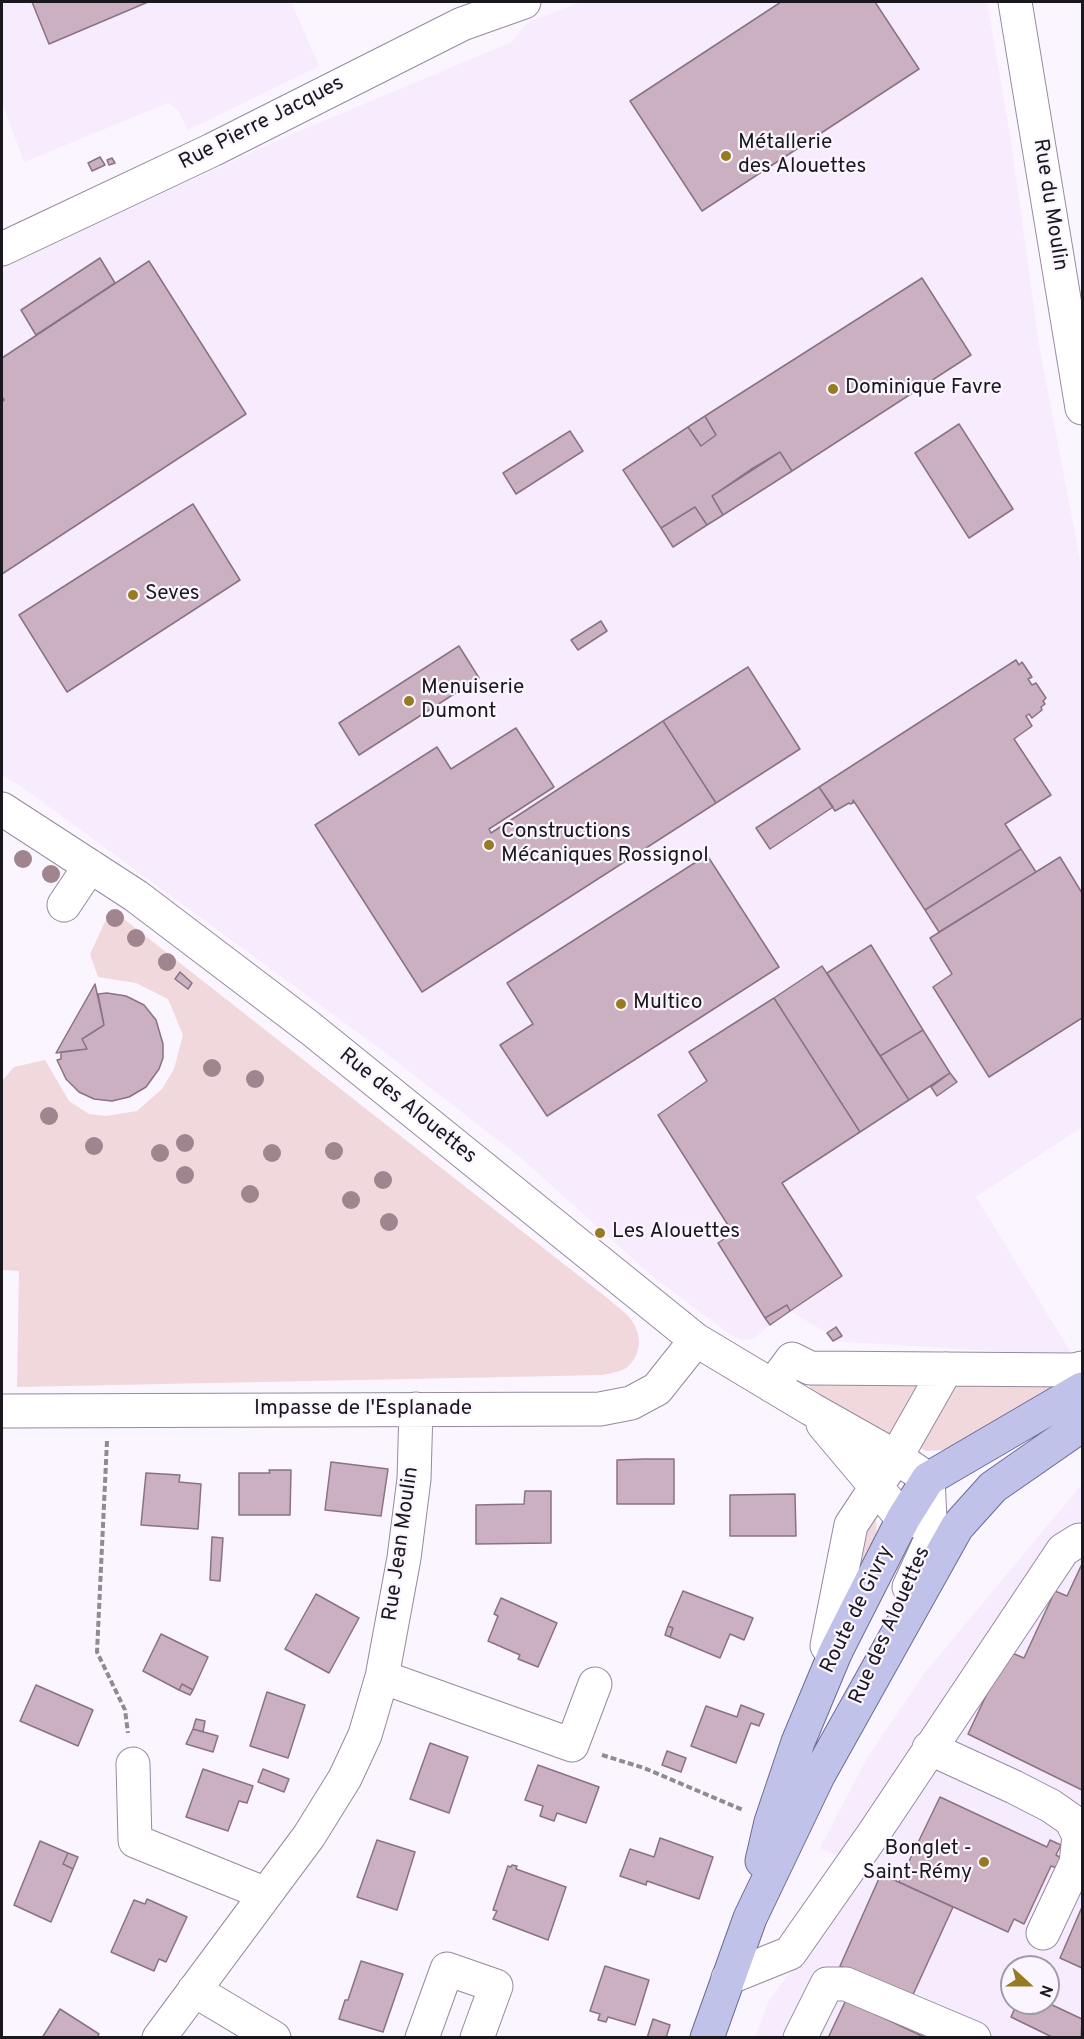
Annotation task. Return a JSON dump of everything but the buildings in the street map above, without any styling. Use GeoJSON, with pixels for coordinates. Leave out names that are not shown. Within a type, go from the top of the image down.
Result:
{"type":"FeatureCollection","features":[{"type":"Feature","properties":{"kind":"main road","name":"Route de Givry"},"geometry":{"type":"LineString","coordinates":[[707,2037],[750,1918],[818,1776],[845,1727],[930,1523],[928,1479],[1083,1389]]}},
{"type":"Feature","properties":{"kind":"main road","name":"Route de Givry"},"geometry":{"type":"LineString","coordinates":[[750,1918],[771,1822],[798,1742],[836,1651],[930,1523],[993,1487],[1083,1425]]}},
{"type":"Feature","properties":{"kind":"street","name":"Rue Pierre Jacques"},"geometry":{"type":"LineString","coordinates":[[2,249],[202,155],[462,24],[524,2]]}},
{"type":"Feature","properties":{"kind":"street","name":"Rue du Moulin"},"geometry":{"type":"LineString","coordinates":[[1015,2],[1083,408]]}},
{"type":"Feature","properties":{"kind":"street","name":"Rue des Alouettes"},"geometry":{"type":"LineString","coordinates":[[2,808],[136,896],[310,1028],[696,1340],[896,1457],[928,1479]]}},
{"type":"Feature","properties":{"kind":"street"},"geometry":{"type":"LineString","coordinates":[[64,905],[90,866]]}},
{"type":"Feature","properties":{"kind":"street","name":"Impasse de l'Esplanade"},"geometry":{"type":"LineString","coordinates":[[2,1411],[600,1408],[631,1403],[657,1389],[696,1340]]}},
{"type":"Feature","properties":{"kind":"street"},"geometry":{"type":"LineString","coordinates":[[772,1386],[792,1359],[810,1368],[1074,1370],[1083,1368]]}},
{"type":"Feature","properties":{"kind":"street"},"geometry":{"type":"LineString","coordinates":[[836,1651],[827,1646],[851,1525],[896,1457],[946,1369]]}},
{"type":"Feature","properties":{"kind":"street","name":"Rue Jean Moulin"},"geometry":{"type":"LineString","coordinates":[[159,2037],[309,1836],[345,1778],[365,1734],[381,1677],[408,1524],[414,1479],[416,1409]]}},
{"type":"Feature","properties":{"kind":"street","name":"Rue des Alouettes"},"geometry":{"type":"LineString","coordinates":[[811,1409],[875,1486],[930,1523]]}},
{"type":"Feature","properties":{"kind":"street"},"geometry":{"type":"LineString","coordinates":[[728,1978],[790,1953],[874,1833],[1063,1550],[1078,1540],[1083,1541]]}},
{"type":"Feature","properties":{"kind":"street"},"geometry":{"type":"LineString","coordinates":[[381,1677],[572,1745],[595,1684]]}},
{"type":"Feature","properties":{"kind":"street"},"geometry":{"type":"LineString","coordinates":[[929,1748],[1014,1787],[1071,1820],[1078,1836],[1076,1863],[1043,1933]]}},
{"type":"Feature","properties":{"kind":"street"},"geometry":{"type":"LineString","coordinates":[[133,1764],[135,1841],[266,1894]]}},
{"type":"Feature","properties":{"kind":"street"},"geometry":{"type":"LineString","coordinates":[[422,2037],[447,1969],[496,1986],[477,2037]]}},
{"type":"Feature","properties":{"kind":"street"},"geometry":{"type":"LineString","coordinates":[[800,2037],[827,1984],[846,1984],[974,2037]]}},
{"type":"Feature","properties":{"kind":"street"},"geometry":{"type":"LineString","coordinates":[[194,1990],[274,2037]]}},
{"type":"Feature","properties":{"kind":"path"},"geometry":{"type":"LineString","coordinates":[[109,1411],[97,1652],[125,1710],[133,1764]]}},
{"type":"Feature","properties":{"kind":"path"},"geometry":{"type":"LineString","coordinates":[[572,1745],[644,1768],[771,1822]]}},
{"type":"Feature","properties":{"kind":"shaded area"},"geometry":{"type":"Polygon","coordinates":[[[2,2],[291,2],[319,66],[188,130],[178,110],[168,103],[24,162],[2,102],[2,2]]]}},
{"type":"Feature","properties":{"kind":"shaded area"},"geometry":{"type":"Polygon","coordinates":[[[581,2],[987,2],[1012,147],[1039,345],[1082,570],[1082,1127],[976,1197],[1073,1356],[832,1341],[827,1333],[790,1311],[755,1338],[743,1340],[731,1335],[652,1276],[521,1158],[379,1048],[22,787],[2,775],[2,267],[290,135],[512,42],[528,22],[581,2]]]}},
{"type":"Feature","properties":{"kind":"shaded area"},"geometry":{"type":"Polygon","coordinates":[[[111,909],[625,1313],[636,1327],[639,1340],[635,1358],[631,1363],[624,1369],[603,1375],[17,1387],[19,1271],[2,1270],[2,1081],[14,1067],[45,1060],[69,1101],[89,1114],[106,1116],[137,1111],[162,1089],[174,1069],[183,1035],[168,999],[136,983],[98,977],[90,954],[111,909]]]}},
{"type":"Feature","properties":{"kind":"shaded area"},"geometry":{"type":"Polygon","coordinates":[[[1082,1372],[967,1441],[943,1450],[926,1451],[919,1447],[952,1375],[1082,1372]]]}},
{"type":"Feature","properties":{"kind":"shaded area"},"geometry":{"type":"Polygon","coordinates":[[[801,1373],[934,1375],[897,1441],[812,1390],[801,1373]]]}},
{"type":"Feature","properties":{"kind":"shaded area"},"geometry":{"type":"Polygon","coordinates":[[[1082,1484],[1082,2037],[755,2038],[769,2000],[869,1870],[820,1848],[867,1758],[923,1675],[1082,1484]]]}},
{"type":"Feature","properties":{"kind":"shaded area"},"geometry":{"type":"Polygon","coordinates":[[[869,1510],[876,1519],[877,1541],[838,1629],[869,1510]]]}},
{"type":"Feature","properties":{"kind":"place","name":"Métallerie des Alouettes"},"geometry":{"type":"Point","coordinates":[726,156]}},
{"type":"Feature","properties":{"kind":"place","name":"Dominique Favre"},"geometry":{"type":"Point","coordinates":[833,389]}},
{"type":"Feature","properties":{"kind":"place","name":"Seves"},"geometry":{"type":"Point","coordinates":[133,595]}},
{"type":"Feature","properties":{"kind":"place","name":"Menuiserie Dumont"},"geometry":{"type":"Point","coordinates":[409,701]}},
{"type":"Feature","properties":{"kind":"place","name":"Constructions Mécaniques Rossignol"},"geometry":{"type":"Point","coordinates":[489,845]}},
{"type":"Feature","properties":{"kind":"place","name":"Multico"},"geometry":{"type":"Point","coordinates":[621,1004]}},
{"type":"Feature","properties":{"kind":"place","name":"Les Alouettes"},"geometry":{"type":"Point","coordinates":[600,1233]}},
{"type":"Feature","properties":{"kind":"place","name":"Bonglet - Saint-Rémy"},"geometry":{"type":"Point","coordinates":[984,1862]}}]}
